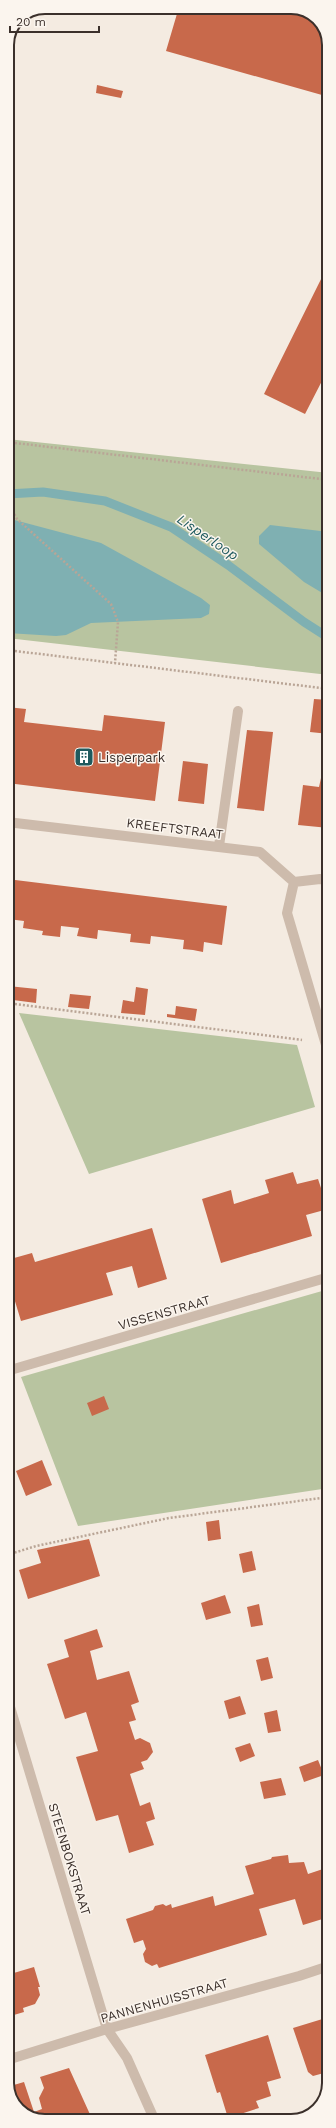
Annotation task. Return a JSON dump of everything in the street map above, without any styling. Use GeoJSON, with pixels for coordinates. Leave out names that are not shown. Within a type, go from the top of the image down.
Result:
{"type":"FeatureCollection","features":[{"type":"Feature","properties":{"kind":"street"},"geometry":{"type":"LineString","coordinates":[[220,846],[238,711]]}},
{"type":"Feature","properties":{"kind":"street","name":"KREEFTSTRAAT"},"geometry":{"type":"LineString","coordinates":[[14,823],[220,846],[260,852],[294,882]]}},
{"type":"Feature","properties":{"kind":"street"},"geometry":{"type":"LineString","coordinates":[[322,879],[294,882],[287,913],[322,1033]]}},
{"type":"Feature","properties":{"kind":"street","name":"VISSENSTRAAT"},"geometry":{"type":"LineString","coordinates":[[14,1369],[322,1279]]}},
{"type":"Feature","properties":{"kind":"street","name":"STEENBOKSTRAAT"},"geometry":{"type":"LineString","coordinates":[[14,1720],[107,2029],[127,2058],[152,2114]]}},
{"type":"Feature","properties":{"kind":"street","name":"PANNENHUISSTRAAT"},"geometry":{"type":"LineString","coordinates":[[14,2058],[107,2029],[322,1968]]}},
{"type":"Feature","properties":{"kind":"path"},"geometry":{"type":"LineString","coordinates":[[14,443],[322,479]]}},
{"type":"Feature","properties":{"kind":"path"},"geometry":{"type":"LineString","coordinates":[[14,513],[17,519],[111,604],[118,622],[115,663]]}},
{"type":"Feature","properties":{"kind":"path"},"geometry":{"type":"LineString","coordinates":[[14,651],[322,688]]}},
{"type":"Feature","properties":{"kind":"path"},"geometry":{"type":"LineString","coordinates":[[14,1005],[322,1043]]}},
{"type":"Feature","properties":{"kind":"path"},"geometry":{"type":"LineString","coordinates":[[14,1553],[36,1546],[169,1518],[322,1498]]}},
{"type":"Feature","properties":{"kind":"green space"},"geometry":{"type":"Polygon","coordinates":[[[14,440],[322,472],[322,674],[14,639],[14,440]]]}},
{"type":"Feature","properties":{"kind":"green space"},"geometry":{"type":"Polygon","coordinates":[[[19,1013],[297,1045],[315,1107],[89,1174],[19,1013]]]}},
{"type":"Feature","properties":{"kind":"green space"},"geometry":{"type":"Polygon","coordinates":[[[322,1291],[322,1489],[78,1526],[21,1377],[322,1291]]]}},
{"type":"Feature","properties":{"kind":"water"},"geometry":{"type":"Polygon","coordinates":[[[14,520],[101,543],[201,598],[210,605],[209,614],[201,618],[91,623],[66,635],[56,636],[14,633],[14,520]]]}},
{"type":"Feature","properties":{"kind":"water"},"geometry":{"type":"Polygon","coordinates":[[[270,525],[322,531],[322,593],[304,582],[259,544],[259,536],[270,525]]]}},
{"type":"Feature","properties":{"kind":"building"},"geometry":{"type":"Polygon","coordinates":[[[177,14],[293,14],[303,16],[317,28],[322,41],[322,95],[166,51],[177,14]]]}},
{"type":"Feature","properties":{"kind":"building"},"geometry":{"type":"Polygon","coordinates":[[[97,85],[123,91],[121,98],[96,93],[97,85]]]}},
{"type":"Feature","properties":{"kind":"building"},"geometry":{"type":"Polygon","coordinates":[[[322,277],[322,381],[305,414],[264,394],[322,277]]]}},
{"type":"Feature","properties":{"kind":"building"},"geometry":{"type":"Polygon","coordinates":[[[314,699],[322,700],[322,733],[310,732],[314,699]]]}},
{"type":"Feature","properties":{"kind":"building","name":"Lisperpark"},"geometry":{"type":"Polygon","coordinates":[[[14,708],[26,709],[24,722],[102,731],[104,715],[165,722],[155,801],[14,784],[14,708]]]}},
{"type":"Feature","properties":{"kind":"building"},"geometry":{"type":"Polygon","coordinates":[[[247,730],[273,732],[264,811],[237,808],[247,730]]]}},
{"type":"Feature","properties":{"kind":"building"},"geometry":{"type":"Polygon","coordinates":[[[183,761],[208,764],[204,804],[178,801],[183,761]]]}},
{"type":"Feature","properties":{"kind":"building"},"geometry":{"type":"Polygon","coordinates":[[[322,778],[322,827],[298,825],[303,785],[319,787],[322,778]]]}},
{"type":"Feature","properties":{"kind":"building"},"geometry":{"type":"Polygon","coordinates":[[[14,880],[227,906],[222,945],[204,942],[203,952],[183,949],[184,940],[151,936],[150,944],[130,942],[131,934],[98,930],[97,939],[77,936],[79,928],[61,926],[60,937],[42,935],[43,931],[23,928],[24,921],[14,920],[14,880]]]}},
{"type":"Feature","properties":{"kind":"building"},"geometry":{"type":"Polygon","coordinates":[[[14,987],[37,989],[36,1003],[14,1000],[14,987]]]}},
{"type":"Feature","properties":{"kind":"building"},"geometry":{"type":"Polygon","coordinates":[[[136,987],[148,989],[145,1015],[121,1013],[123,1000],[134,1002],[136,987]]]}},
{"type":"Feature","properties":{"kind":"building"},"geometry":{"type":"Polygon","coordinates":[[[70,994],[91,996],[89,1009],[68,1007],[70,994]]]}},
{"type":"Feature","properties":{"kind":"building"},"geometry":{"type":"Polygon","coordinates":[[[176,1006],[197,1009],[195,1021],[167,1017],[167,1014],[175,1015],[176,1006]]]}},
{"type":"Feature","properties":{"kind":"building"},"geometry":{"type":"Polygon","coordinates":[[[293,1172],[297,1184],[318,1179],[322,1191],[322,1211],[306,1215],[312,1236],[221,1263],[202,1199],[231,1190],[234,1204],[269,1193],[265,1180],[293,1172]]]}},
{"type":"Feature","properties":{"kind":"building"},"geometry":{"type":"Polygon","coordinates":[[[152,1228],[167,1279],[138,1288],[132,1266],[106,1273],[113,1295],[21,1321],[14,1298],[14,1258],[32,1253],[35,1262],[152,1228]]]}},
{"type":"Feature","properties":{"kind":"building"},"geometry":{"type":"Polygon","coordinates":[[[104,1396],[109,1409],[92,1416],[87,1403],[104,1396]]]}},
{"type":"Feature","properties":{"kind":"building"},"geometry":{"type":"Polygon","coordinates":[[[42,1460],[52,1485],[26,1496],[16,1471],[42,1460]]]}},
{"type":"Feature","properties":{"kind":"building"},"geometry":{"type":"Polygon","coordinates":[[[219,1520],[221,1539],[208,1541],[206,1522],[219,1520]]]}},
{"type":"Feature","properties":{"kind":"building"},"geometry":{"type":"Polygon","coordinates":[[[89,1539],[100,1576],[28,1599],[19,1570],[41,1563],[37,1550],[89,1539]]]}},
{"type":"Feature","properties":{"kind":"building"},"geometry":{"type":"Polygon","coordinates":[[[252,1551],[256,1570],[243,1573],[239,1554],[252,1551]]]}},
{"type":"Feature","properties":{"kind":"building"},"geometry":{"type":"Polygon","coordinates":[[[225,1595],[231,1613],[206,1620],[201,1603],[225,1595]]]}},
{"type":"Feature","properties":{"kind":"building"},"geometry":{"type":"Polygon","coordinates":[[[259,1604],[263,1625],[251,1627],[247,1607],[259,1604]]]}},
{"type":"Feature","properties":{"kind":"building"},"geometry":{"type":"Polygon","coordinates":[[[97,1629],[103,1647],[90,1651],[97,1680],[129,1671],[139,1702],[131,1705],[136,1720],[129,1722],[135,1740],[140,1738],[150,1743],[153,1752],[147,1760],[141,1762],[144,1769],[130,1774],[140,1806],[150,1802],[155,1819],[146,1822],[154,1845],[129,1853],[118,1815],[96,1821],[76,1757],[98,1751],[86,1712],[65,1719],[47,1664],[69,1657],[64,1640],[97,1629]]]}},
{"type":"Feature","properties":{"kind":"building"},"geometry":{"type":"Polygon","coordinates":[[[268,1657],[273,1678],[261,1681],[256,1660],[268,1657]]]}},
{"type":"Feature","properties":{"kind":"building"},"geometry":{"type":"Polygon","coordinates":[[[240,1696],[246,1714],[229,1719],[224,1701],[240,1696]]]}},
{"type":"Feature","properties":{"kind":"building"},"geometry":{"type":"Polygon","coordinates":[[[277,1710],[281,1731],[268,1733],[264,1713],[277,1710]]]}},
{"type":"Feature","properties":{"kind":"building"},"geometry":{"type":"Polygon","coordinates":[[[250,1743],[255,1756],[240,1762],[235,1748],[250,1743]]]}},
{"type":"Feature","properties":{"kind":"building"},"geometry":{"type":"Polygon","coordinates":[[[318,1760],[322,1770],[322,1776],[304,1782],[299,1767],[318,1760]]]}},
{"type":"Feature","properties":{"kind":"building"},"geometry":{"type":"Polygon","coordinates":[[[281,1778],[286,1795],[264,1799],[260,1782],[281,1778]]]}},
{"type":"Feature","properties":{"kind":"building"},"geometry":{"type":"Polygon","coordinates":[[[288,1855],[289,1863],[304,1862],[308,1874],[322,1869],[322,1919],[303,1925],[295,1899],[259,1909],[267,1935],[159,1968],[157,1964],[152,1966],[145,1962],[143,1954],[146,1949],[143,1940],[134,1943],[126,1919],[153,1910],[155,1906],[163,1904],[166,1906],[171,1904],[172,1908],[213,1896],[215,1906],[254,1894],[245,1866],[271,1859],[272,1857],[288,1855]]]}},
{"type":"Feature","properties":{"kind":"building"},"geometry":{"type":"Polygon","coordinates":[[[34,1967],[40,1987],[38,1987],[40,1995],[35,2004],[23,2008],[24,2012],[14,2015],[14,1973],[34,1967]]]}},
{"type":"Feature","properties":{"kind":"building"},"geometry":{"type":"Polygon","coordinates":[[[322,2019],[322,2074],[313,2076],[308,2072],[293,2028],[322,2019]]]}},
{"type":"Feature","properties":{"kind":"building"},"geometry":{"type":"Polygon","coordinates":[[[268,2035],[281,2078],[267,2082],[271,2096],[256,2101],[259,2108],[240,2114],[227,2114],[220,2092],[217,2093],[205,2055],[268,2035]]]}},
{"type":"Feature","properties":{"kind":"building"},"geometry":{"type":"Polygon","coordinates":[[[69,2068],[90,2114],[43,2114],[33,2112],[28,2109],[18,2099],[14,2085],[24,2082],[34,2112],[42,2109],[39,2098],[44,2088],[40,2077],[69,2068]]]}},
{"type":"Feature","properties":{"kind":"waterway","name":"Lisperloop"},"geometry":{"type":"LineString","coordinates":[[14,494],[43,492],[105,501],[171,527],[228,565],[304,622],[322,634]]}},
{"type":"Feature","properties":{"kind":"place","name":"Lisperpark"},"geometry":{"type":"Point","coordinates":[84,757]}}]}
